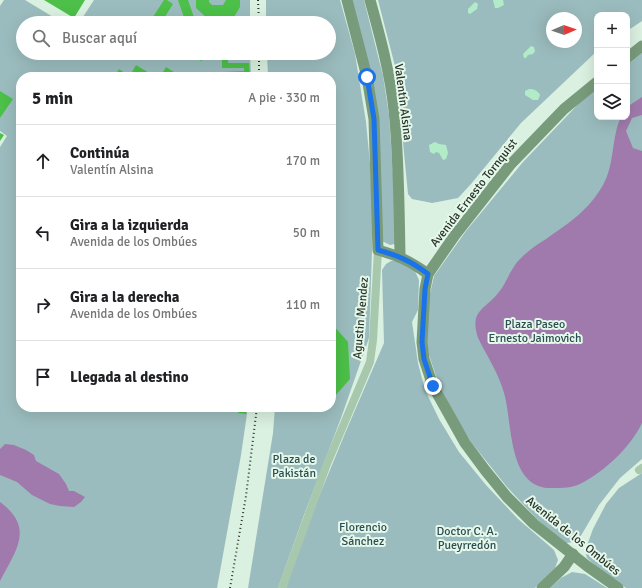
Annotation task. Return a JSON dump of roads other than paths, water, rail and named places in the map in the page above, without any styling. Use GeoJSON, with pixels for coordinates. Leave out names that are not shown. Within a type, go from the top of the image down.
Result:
{"type":"FeatureCollection","features":[{"type":"Feature","properties":{"kind":"main road"},"geometry":{"type":"LineString","coordinates":[[347,0],[367,77],[374,119],[378,250],[400,256],[415,264],[428,274]]}},
{"type":"Feature","properties":{"kind":"main road","name":"Valentín Alsina"},"geometry":{"type":"LineString","coordinates":[[370,0],[388,73],[394,110],[400,218],[400,256]]}},
{"type":"Feature","properties":{"kind":"main road"},"geometry":{"type":"LineString","coordinates":[[630,56],[642,46]]}},
{"type":"Feature","properties":{"kind":"main road","name":"Avenida Ernesto Tornquist"},"geometry":{"type":"LineString","coordinates":[[428,274],[455,235],[510,165],[564,109],[595,84]]}},
{"type":"Feature","properties":{"kind":"main road","name":"Avenida de los Ombúes"},"geometry":{"type":"LineString","coordinates":[[428,274],[425,289],[422,342],[423,354],[429,374],[441,402],[465,443],[507,497],[534,524],[592,570],[618,588]]}},
{"type":"Feature","properties":{"kind":"main road"},"geometry":{"type":"LineString","coordinates":[[542,588],[564,567],[573,554]]}},
{"type":"Feature","properties":{"kind":"street","name":"Agustin Mendez"},"geometry":{"type":"LineString","coordinates":[[282,588],[327,464],[370,362],[373,340],[378,250]]}},
{"type":"Feature","properties":{"kind":"railway"},"geometry":{"type":"LineString","coordinates":[[258,0],[259,16]]}},
{"type":"Feature","properties":{"kind":"railway"},"geometry":{"type":"LineString","coordinates":[[259,60],[259,72]]}},
{"type":"Feature","properties":{"kind":"railway"},"geometry":{"type":"LineString","coordinates":[[230,588],[246,496],[256,412]]}},
{"type":"Feature","properties":{"kind":"park label","name":"Plaza Paseo Ernesto Jaimovich"},"geometry":{"type":"Point","coordinates":[535,331]}},
{"type":"Feature","properties":{"kind":"park label","name":"Plaza de Pakistán"},"geometry":{"type":"Point","coordinates":[294,466]}},
{"type":"Feature","properties":{"kind":"park label","name":"Florencio Sánchez"},"geometry":{"type":"Point","coordinates":[363,534]}},
{"type":"Feature","properties":{"kind":"park label","name":"Doctor C. A. Pueyrredón"},"geometry":{"type":"Point","coordinates":[467,538]}}]}
